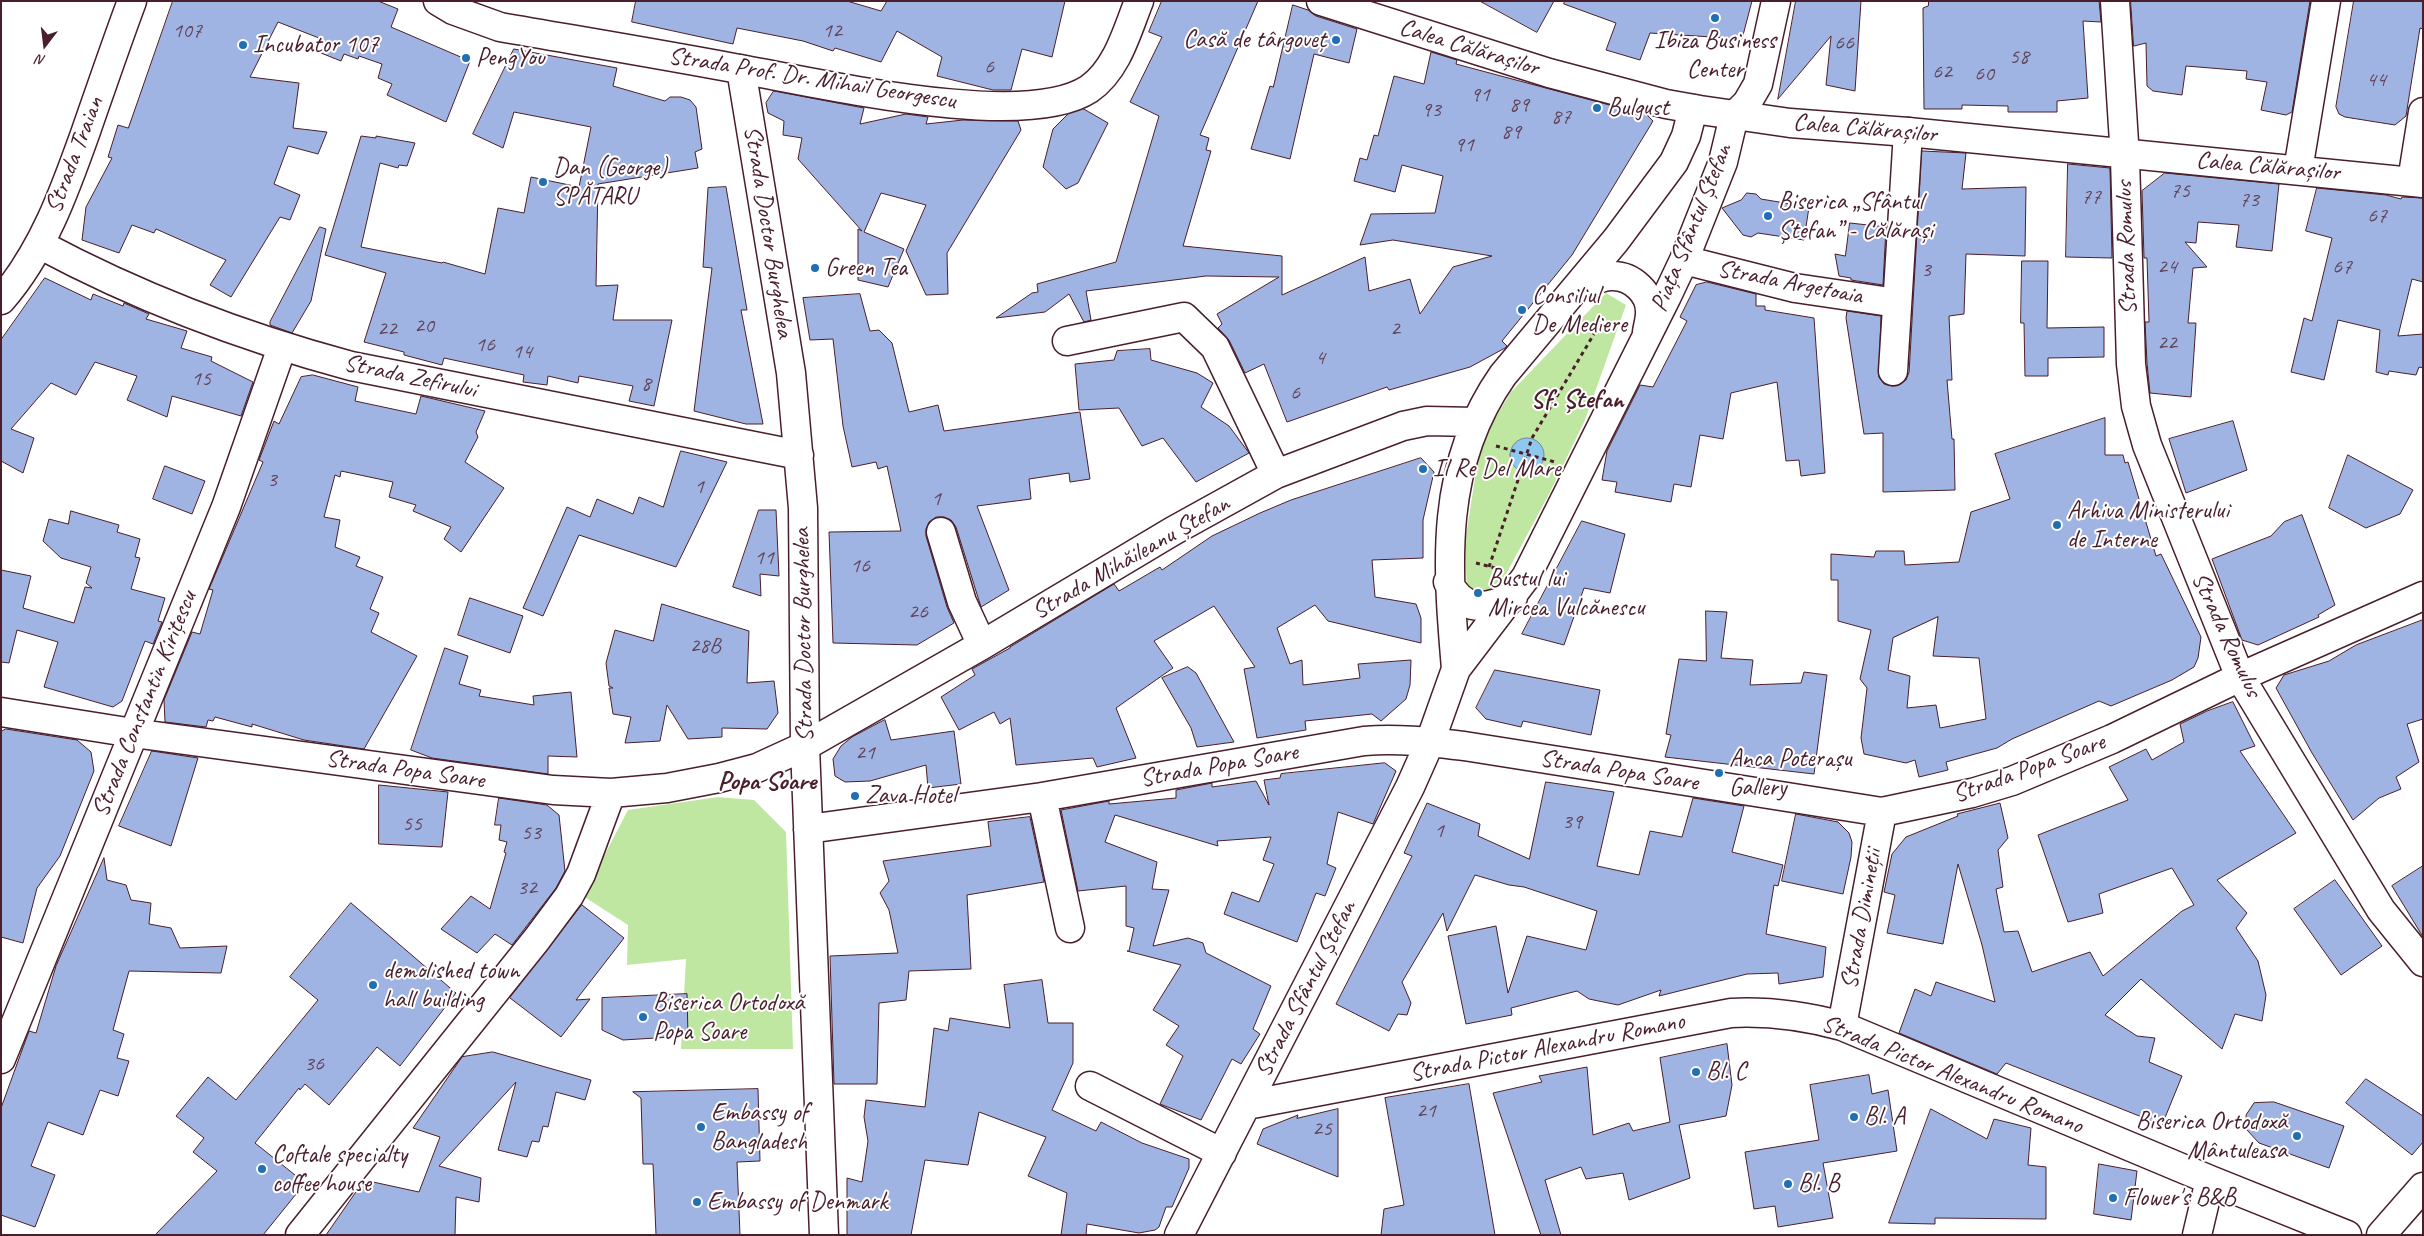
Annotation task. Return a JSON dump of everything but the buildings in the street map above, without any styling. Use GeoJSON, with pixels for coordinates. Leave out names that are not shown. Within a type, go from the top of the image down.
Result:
{"type":"FeatureCollection","features":[{"type":"Feature","properties":{"kind":"street","name":"Strada Traian"},"geometry":{"type":"LineString","coordinates":[[1,300],[17,280],[39,244],[72,169],[132,1]]}},
{"type":"Feature","properties":{"kind":"street","name":"Strada Prof. Dr. Mihail Georgescu"},"geometry":{"type":"LineString","coordinates":[[438,1],[453,10],[500,27],[903,98],[988,106],[1028,106],[1058,102],[1089,89],[1109,68],[1139,1]]}},
{"type":"Feature","properties":{"kind":"street"},"geometry":{"type":"LineString","coordinates":[[1734,116],[1746,103],[1758,84],[1776,1]]}},
{"type":"Feature","properties":{"kind":"street","name":"Strada Romulus"},"geometry":{"type":"LineString","coordinates":[[2115,1],[2124,154],[2131,364],[2136,406],[2147,445],[2161,484],[2240,677],[2381,910],[2423,962]]}},
{"type":"Feature","properties":{"kind":"street"},"geometry":{"type":"LineString","coordinates":[[2298,170],[2326,1]]}},
{"type":"Feature","properties":{"kind":"street","name":"Calea Călărașilor"},"geometry":{"type":"LineString","coordinates":[[1329,2],[1549,73],[1666,104],[1734,116],[1790,123],[1908,132],[2417,182]]}},
{"type":"Feature","properties":{"kind":"street","name":"Strada Doctor Burghelea"},"geometry":{"type":"LineString","coordinates":[[741,69],[780,297],[791,373],[799,455],[804,562],[805,746],[824,1235]]}},
{"type":"Feature","properties":{"kind":"street","name":"Piața Sfântul Ștefan"},"geometry":{"type":"LineString","coordinates":[[1456,669],[1448,582],[1448,555],[1453,505],[1471,430],[1488,396],[1502,375],[1616,240],[1674,162],[1686,136],[1693,109]]}},
{"type":"Feature","properties":{"kind":"street"},"geometry":{"type":"LineString","coordinates":[[2417,182],[2423,112]]}},
{"type":"Feature","properties":{"kind":"street","name":"Piața Sfântul Ștefan"},"geometry":{"type":"LineString","coordinates":[[1430,742],[1456,669],[1520,587],[1684,260],[1723,162],[1734,116]]}},
{"type":"Feature","properties":{"kind":"street"},"geometry":{"type":"LineString","coordinates":[[1894,371],[1908,132]]}},
{"type":"Feature","properties":{"kind":"street","name":"Strada Zefirului"},"geometry":{"type":"LineString","coordinates":[[39,244],[115,283],[168,306],[282,348],[351,366],[799,455]]}},
{"type":"Feature","properties":{"kind":"street","name":"Strada Argetoaia"},"geometry":{"type":"LineString","coordinates":[[1684,260],[1795,288],[1897,302]]}},
{"type":"Feature","properties":{"kind":"street","name":"Piața Sfântul Ștefan"},"geometry":{"type":"LineString","coordinates":[[1576,289],[1597,279],[1613,276],[1632,280],[1646,296],[1650,312],[1646,338]]}},
{"type":"Feature","properties":{"kind":"street"},"geometry":{"type":"LineString","coordinates":[[1067,340],[1184,317],[1215,347],[1276,474]]}},
{"type":"Feature","properties":{"kind":"street","name":"Strada Constantin Kirițescu"},"geometry":{"type":"LineString","coordinates":[[1,1059],[226,507],[282,348]]}},
{"type":"Feature","properties":{"kind":"street","name":"Strada Mihăileanu Ștefan"},"geometry":{"type":"LineString","coordinates":[[805,746],[982,645],[1173,531],[1276,474],[1402,426],[1427,422],[1471,430]]}},
{"type":"Feature","properties":{"kind":"street"},"geometry":{"type":"LineString","coordinates":[[941,532],[962,602],[982,645]]}},
{"type":"Feature","properties":{"kind":"street"},"geometry":{"type":"LineString","coordinates":[[1448,582],[1455,595],[1477,607],[1494,606],[1520,587]]}},
{"type":"Feature","properties":{"kind":"street","name":"Strada Popa Soare"},"geometry":{"type":"LineString","coordinates":[[808,829],[1042,797],[1364,741],[1402,739],[1882,812],[1964,795],[2012,781],[2112,740],[2240,677],[2423,596]]}},
{"type":"Feature","properties":{"kind":"street","name":"Strada Popa Soare"},"geometry":{"type":"LineString","coordinates":[[1,712],[133,733],[554,790],[611,793],[667,788],[719,778],[756,768],[805,746]]}},
{"type":"Feature","properties":{"kind":"street","name":"Strada Sfântul Ștefan"},"geometry":{"type":"LineString","coordinates":[[1179,1235],[1406,794],[1430,742]]}},
{"type":"Feature","properties":{"kind":"street"},"geometry":{"type":"LineString","coordinates":[[300,1235],[538,938],[568,896],[592,848],[611,793]]}},
{"type":"Feature","properties":{"kind":"street"},"geometry":{"type":"LineString","coordinates":[[1042,797],[1070,928]]}},
{"type":"Feature","properties":{"kind":"street","name":"Strada Dimineții"},"geometry":{"type":"LineString","coordinates":[[1842,1026],[1882,812]]}},
{"type":"Feature","properties":{"kind":"street","name":"Strada Pictor Alexandru Romano"},"geometry":{"type":"LineString","coordinates":[[1247,1105],[1731,1012],[1762,1011],[1788,1014],[1842,1026],[2346,1235]]}},
{"type":"Feature","properties":{"kind":"street"},"geometry":{"type":"LineString","coordinates":[[1090,1086],[1222,1153]]}},
{"type":"Feature","properties":{"kind":"street"},"geometry":{"type":"LineString","coordinates":[[2198,1235],[2210,1180]]}},
{"type":"Feature","properties":{"kind":"street"},"geometry":{"type":"LineString","coordinates":[[2382,1235],[2423,1186]]}},
{"type":"Feature","properties":{"kind":"path"},"geometry":{"type":"LineString","coordinates":[[1490,567],[1532,438],[1594,334]]}},
{"type":"Feature","properties":{"kind":"path"},"geometry":{"type":"LineString","coordinates":[[1471,430],[1543,459]]}},
{"type":"Feature","properties":{"kind":"path"},"geometry":{"type":"LineString","coordinates":[[1448,555],[1490,567],[1520,587]]}},
{"type":"Feature","properties":{"kind":"green space"},"geometry":{"type":"Polygon","coordinates":[[[1606,293],[1626,305],[1585,420],[1549,494],[1504,578],[1468,622],[1465,542],[1478,459],[1491,425],[1511,392],[1606,293]]]}},
{"type":"Feature","properties":{"kind":"green space"},"geometry":{"type":"Polygon","coordinates":[[[718,797],[754,800],[786,832],[793,1049],[681,1049],[686,959],[627,965],[628,925],[583,896],[628,810],[718,797]]]}},
{"type":"Feature","properties":{"kind":"water"},"geometry":{"type":"Polygon","coordinates":[[[1527,438],[1534,439],[1539,443],[1543,448],[1543,462],[1539,467],[1534,471],[1527,472],[1520,471],[1515,467],[1511,462],[1510,455],[1511,448],[1515,443],[1520,439],[1527,438]]]}},
{"type":"Feature","properties":{"kind":"place","name":"Ibiza Business Center"},"geometry":{"type":"Point","coordinates":[1715,18]}},
{"type":"Feature","properties":{"kind":"place","name":"Casă de târgoveț"},"geometry":{"type":"Point","coordinates":[1336,40]}},
{"type":"Feature","properties":{"kind":"place","name":"Incubator 107"},"geometry":{"type":"Point","coordinates":[243,45]}},
{"type":"Feature","properties":{"kind":"place","name":"PengYou"},"geometry":{"type":"Point","coordinates":[466,58]}},
{"type":"Feature","properties":{"kind":"place","name":"Bulgust"},"geometry":{"type":"Point","coordinates":[1597,108]}},
{"type":"Feature","properties":{"kind":"place","name":"Dan (George) SPĂTARU"},"geometry":{"type":"Point","coordinates":[543,182]}},
{"type":"Feature","properties":{"kind":"place","name":"Biserica „Sfântul Ștefan” - Călărași"},"geometry":{"type":"Point","coordinates":[1768,216]}},
{"type":"Feature","properties":{"kind":"place","name":"Green Tea"},"geometry":{"type":"Point","coordinates":[815,268]}},
{"type":"Feature","properties":{"kind":"place","name":"Consiliul De Mediere"},"geometry":{"type":"Point","coordinates":[1522,310]}},
{"type":"Feature","properties":{"kind":"place","name":"Il Re Del Mare"},"geometry":{"type":"Point","coordinates":[1423,469]}},
{"type":"Feature","properties":{"kind":"place","name":"Arhiva Ministerului de Interne"},"geometry":{"type":"Point","coordinates":[2057,525]}},
{"type":"Feature","properties":{"kind":"place","name":"Bustul lui Mircea Vulcănescu"},"geometry":{"type":"Point","coordinates":[1478,593]}},
{"type":"Feature","properties":{"kind":"place","name":"Anca Poterașu Gallery"},"geometry":{"type":"Point","coordinates":[1719,773]}},
{"type":"Feature","properties":{"kind":"place","name":"Zava Hotel"},"geometry":{"type":"Point","coordinates":[855,796]}},
{"type":"Feature","properties":{"kind":"place","name":"demolished town hall building"},"geometry":{"type":"Point","coordinates":[373,985]}},
{"type":"Feature","properties":{"kind":"place","name":"Biserica Ortodoxă Popa Soare"},"geometry":{"type":"Point","coordinates":[643,1017]}},
{"type":"Feature","properties":{"kind":"place","name":"Bl. C"},"geometry":{"type":"Point","coordinates":[1696,1072]}},
{"type":"Feature","properties":{"kind":"place","name":"Bl. A"},"geometry":{"type":"Point","coordinates":[1854,1117]}},
{"type":"Feature","properties":{"kind":"place","name":"Embassy of Bangladesh"},"geometry":{"type":"Point","coordinates":[701,1127]}},
{"type":"Feature","properties":{"kind":"place","name":"Biserica Ortodoxă Mântuleasa"},"geometry":{"type":"Point","coordinates":[2297,1136]}},
{"type":"Feature","properties":{"kind":"place","name":"Coftale specialty coffee house"},"geometry":{"type":"Point","coordinates":[262,1169]}},
{"type":"Feature","properties":{"kind":"place","name":"Bl. B"},"geometry":{"type":"Point","coordinates":[1788,1184]}},
{"type":"Feature","properties":{"kind":"place","name":"Flower's B&B"},"geometry":{"type":"Point","coordinates":[2113,1198]}},
{"type":"Feature","properties":{"kind":"place","name":"Embassy of Denmark"},"geometry":{"type":"Point","coordinates":[697,1202]}},
{"type":"Feature","properties":{"kind":"district","name":"Sf. Ștefan"},"geometry":{"type":"Point","coordinates":[1577,400]}},
{"type":"Feature","properties":{"kind":"district","name":"Popa Soare"},"geometry":{"type":"Point","coordinates":[767,782]}}]}
